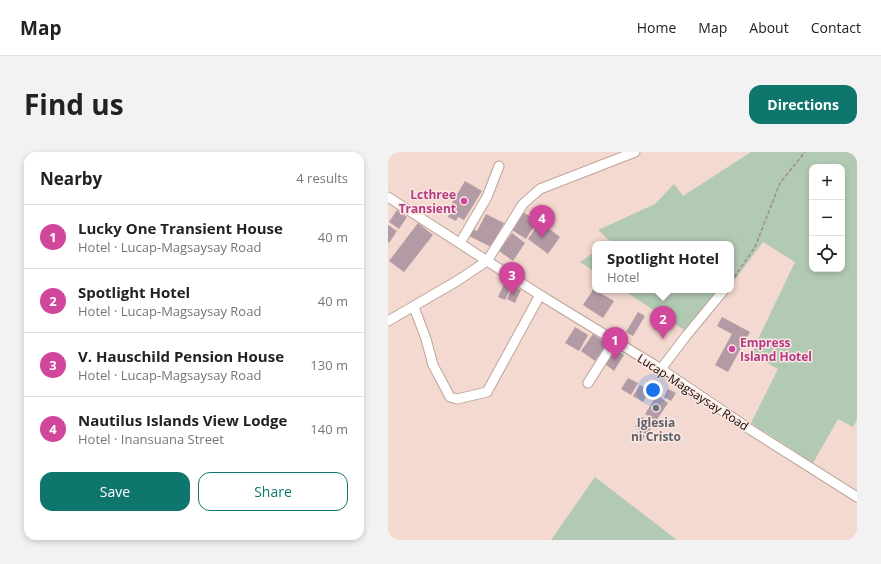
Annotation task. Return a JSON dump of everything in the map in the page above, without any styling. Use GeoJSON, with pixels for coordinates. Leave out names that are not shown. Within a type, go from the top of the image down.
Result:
{"type":"FeatureCollection","features":[{"type":"Feature","properties":{"kind":"street"},"geometry":{"type":"LineString","coordinates":[[388,321],[458,281],[487,260],[523,204],[540,189],[635,152]]}},
{"type":"Feature","properties":{"kind":"street"},"geometry":{"type":"LineString","coordinates":[[460,243],[487,197],[498,166]]}},
{"type":"Feature","properties":{"kind":"street","name":"Lucap-Magsaysay Road"},"geometry":{"type":"LineString","coordinates":[[388,197],[614,342],[661,369],[751,430],[857,497]]}},
{"type":"Feature","properties":{"kind":"street"},"geometry":{"type":"LineString","coordinates":[[661,369],[722,293]]}},
{"type":"Feature","properties":{"kind":"street"},"geometry":{"type":"LineString","coordinates":[[414,307],[426,339],[433,365],[450,397],[457,399],[487,392],[540,295]]}},
{"type":"Feature","properties":{"kind":"street"},"geometry":{"type":"LineString","coordinates":[[588,383],[614,342]]}},
{"type":"Feature","properties":{"kind":"path"},"geometry":{"type":"LineString","coordinates":[[734,278],[755,247],[780,183],[805,152]]}},
{"type":"Feature","properties":{"kind":"green space"},"geometry":{"type":"Polygon","coordinates":[[[751,152],[857,152],[857,420],[853,427],[838,419],[813,463],[751,423],[778,369],[751,354],[795,262],[763,242],[734,281],[734,241],[610,241],[598,230],[655,204],[674,184],[683,196],[751,152]]]}},
{"type":"Feature","properties":{"kind":"green space"},"geometry":{"type":"Polygon","coordinates":[[[592,254],[592,270],[580,262],[592,254]]]}},
{"type":"Feature","properties":{"kind":"green space"},"geometry":{"type":"Polygon","coordinates":[[[628,293],[725,293],[692,335],[628,293]]]}},
{"type":"Feature","properties":{"kind":"green space"},"geometry":{"type":"Polygon","coordinates":[[[595,477],[677,540],[551,540],[595,477]]]}},
{"type":"Feature","properties":{"kind":"building","name":"Lcthree Transient"},"geometry":{"type":"Polygon","coordinates":[[[465,181],[482,191],[464,220],[458,217],[456,221],[448,217],[450,212],[447,211],[465,181]]]}},
{"type":"Feature","properties":{"kind":"building"},"geometry":{"type":"Polygon","coordinates":[[[397,210],[407,217],[399,229],[389,222],[397,210]]]}},
{"type":"Feature","properties":{"kind":"building"},"geometry":{"type":"Polygon","coordinates":[[[523,212],[537,221],[526,239],[512,230],[523,212]]]}},
{"type":"Feature","properties":{"kind":"building"},"geometry":{"type":"Polygon","coordinates":[[[486,214],[504,223],[491,247],[469,236],[473,229],[477,231],[486,214]]]}},
{"type":"Feature","properties":{"kind":"building"},"geometry":{"type":"Polygon","coordinates":[[[540,222],[560,237],[548,254],[528,239],[540,222]]]}},
{"type":"Feature","properties":{"kind":"building"},"geometry":{"type":"Polygon","coordinates":[[[418,223],[433,235],[404,272],[389,261],[418,223]]]}},
{"type":"Feature","properties":{"kind":"building"},"geometry":{"type":"Polygon","coordinates":[[[388,225],[397,231],[389,243],[388,242],[388,225]]]}},
{"type":"Feature","properties":{"kind":"building"},"geometry":{"type":"Polygon","coordinates":[[[512,233],[525,243],[513,261],[499,251],[512,233]]]}},
{"type":"Feature","properties":{"kind":"building"},"geometry":{"type":"Polygon","coordinates":[[[505,282],[512,285],[505,300],[498,297],[505,282]]]}},
{"type":"Feature","properties":{"kind":"building"},"geometry":{"type":"Polygon","coordinates":[[[513,286],[521,290],[515,303],[507,299],[513,286]]]}},
{"type":"Feature","properties":{"kind":"building"},"geometry":{"type":"Polygon","coordinates":[[[592,292],[592,293],[600,293],[614,301],[603,318],[583,305],[592,292]]]}},
{"type":"Feature","properties":{"kind":"building"},"geometry":{"type":"Polygon","coordinates":[[[638,312],[645,316],[633,336],[626,332],[638,312]]]}},
{"type":"Feature","properties":{"kind":"building","name":"Empress Island Hotel"},"geometry":{"type":"Polygon","coordinates":[[[722,317],[750,332],[728,372],[715,365],[732,334],[717,326],[722,317]]]}},
{"type":"Feature","properties":{"kind":"building"},"geometry":{"type":"Polygon","coordinates":[[[575,327],[588,335],[579,351],[565,343],[575,327]]]}},
{"type":"Feature","properties":{"kind":"building"},"geometry":{"type":"Polygon","coordinates":[[[593,334],[607,344],[595,361],[581,351],[593,334]]]}},
{"type":"Feature","properties":{"kind":"building"},"geometry":{"type":"Polygon","coordinates":[[[615,349],[624,355],[614,371],[605,364],[615,349]]]}},
{"type":"Feature","properties":{"kind":"building"},"geometry":{"type":"Polygon","coordinates":[[[628,378],[638,383],[631,395],[621,389],[628,378]]]}},
{"type":"Feature","properties":{"kind":"building"},"geometry":{"type":"Polygon","coordinates":[[[640,385],[650,391],[643,402],[633,396],[640,385]]]}},
{"type":"Feature","properties":{"kind":"building"},"geometry":{"type":"Polygon","coordinates":[[[668,389],[676,393],[671,401],[664,397],[668,389]]]}},
{"type":"Feature","properties":{"kind":"building","name":"Iglesia ni Cristo"},"geometry":{"type":"Polygon","coordinates":[[[657,395],[668,403],[656,421],[645,414],[657,395]]]}},
{"type":"Feature","properties":{"kind":"building"},"geometry":{"type":"Polygon","coordinates":[[[642,417],[654,424],[647,435],[635,427],[642,417]]]}},
{"type":"Feature","properties":{"kind":"building"},"geometry":{"type":"Polygon","coordinates":[[[637,432],[645,436],[642,441],[634,436],[637,432]]]}},
{"type":"Feature","properties":{"kind":"place","name":"Lcthree Transient"},"geometry":{"type":"Point","coordinates":[464,201]}},
{"type":"Feature","properties":{"kind":"place","name":"Nautilus Islands View Lodge"},"geometry":{"type":"Point","coordinates":[542,238]}},
{"type":"Feature","properties":{"kind":"place","name":"V. Hauschild Pension House"},"geometry":{"type":"Point","coordinates":[512,295]}},
{"type":"Feature","properties":{"kind":"place","name":"Spotlight Hotel"},"geometry":{"type":"Point","coordinates":[663,339]}},
{"type":"Feature","properties":{"kind":"place","name":"Empress Island Hotel"},"geometry":{"type":"Point","coordinates":[732,349]}},
{"type":"Feature","properties":{"kind":"place","name":"Lucky One Transient House"},"geometry":{"type":"Point","coordinates":[615,360]}},
{"type":"Feature","properties":{"kind":"place","name":"Iglesia ni Cristo"},"geometry":{"type":"Point","coordinates":[656,408]}}]}
